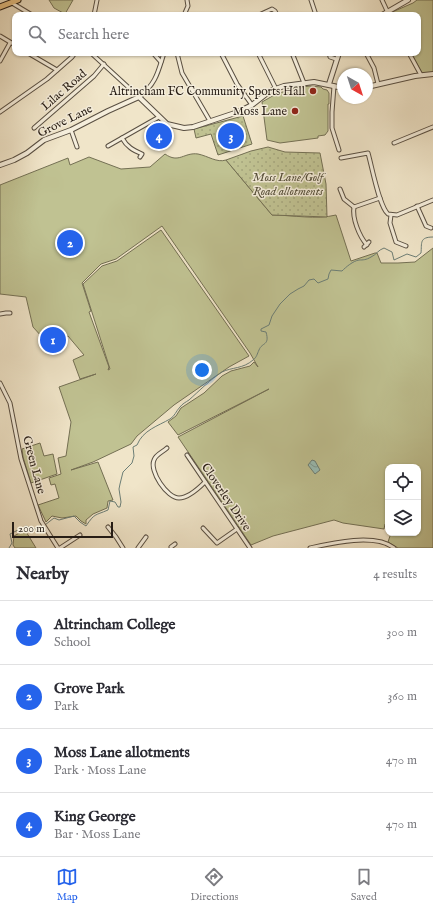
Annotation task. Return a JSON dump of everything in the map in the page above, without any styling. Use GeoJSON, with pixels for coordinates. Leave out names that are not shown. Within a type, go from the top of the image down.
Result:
{"type":"FeatureCollection","features":[{"type":"Feature","properties":{"kind":"main road"},"geometry":{"type":"LineString","coordinates":[[0,7],[18,0]]}},
{"type":"Feature","properties":{"kind":"street"},"geometry":{"type":"LineString","coordinates":[[95,12],[97,0]]}},
{"type":"Feature","properties":{"kind":"street"},"geometry":{"type":"LineString","coordinates":[[185,12],[188,6],[187,0]]}},
{"type":"Feature","properties":{"kind":"street"},"geometry":{"type":"LineString","coordinates":[[311,0],[315,12]]}},
{"type":"Feature","properties":{"kind":"street"},"geometry":{"type":"LineString","coordinates":[[382,0],[387,12]]}},
{"type":"Feature","properties":{"kind":"street"},"geometry":{"type":"LineString","coordinates":[[391,12],[408,0]]}},
{"type":"Feature","properties":{"kind":"street"},"geometry":{"type":"LineString","coordinates":[[12,3],[27,12]]}},
{"type":"Feature","properties":{"kind":"street"},"geometry":{"type":"LineString","coordinates":[[266,12],[272,9],[276,12]]}},
{"type":"Feature","properties":{"kind":"street"},"geometry":{"type":"LineString","coordinates":[[0,36],[10,43],[0,61]]}},
{"type":"Feature","properties":{"kind":"street"},"geometry":{"type":"LineString","coordinates":[[33,56],[57,70]]}},
{"type":"Feature","properties":{"kind":"street"},"geometry":{"type":"LineString","coordinates":[[0,112],[44,81],[72,56]]}},
{"type":"Feature","properties":{"kind":"street"},"geometry":{"type":"LineString","coordinates":[[95,56],[139,97],[159,118],[167,124],[184,128],[193,127],[238,112],[252,105],[265,94],[276,89],[316,82],[337,86]]}},
{"type":"Feature","properties":{"kind":"street"},"geometry":{"type":"LineString","coordinates":[[156,56],[161,62]]}},
{"type":"Feature","properties":{"kind":"street"},"geometry":{"type":"LineString","coordinates":[[139,97],[148,90],[154,81],[163,56]]}},
{"type":"Feature","properties":{"kind":"street"},"geometry":{"type":"LineString","coordinates":[[178,56],[182,73],[210,121]]}},
{"type":"Feature","properties":{"kind":"street"},"geometry":{"type":"LineString","coordinates":[[223,56],[238,85],[252,105]]}},
{"type":"Feature","properties":{"kind":"street"},"geometry":{"type":"LineString","coordinates":[[260,56],[276,89]]}},
{"type":"Feature","properties":{"kind":"street"},"geometry":{"type":"LineString","coordinates":[[293,56],[304,83]]}},
{"type":"Feature","properties":{"kind":"street"},"geometry":{"type":"LineString","coordinates":[[330,56],[336,60]]}},
{"type":"Feature","properties":{"kind":"street"},"geometry":{"type":"LineString","coordinates":[[338,56],[331,85],[332,123],[339,150]]}},
{"type":"Feature","properties":{"kind":"street"},"geometry":{"type":"LineString","coordinates":[[368,56],[374,68],[378,84]]}},
{"type":"Feature","properties":{"kind":"street"},"geometry":{"type":"LineString","coordinates":[[411,56],[421,75]]}},
{"type":"Feature","properties":{"kind":"street","name":"Lilac Road"},"geometry":{"type":"LineString","coordinates":[[34,128],[94,76],[104,64]]}},
{"type":"Feature","properties":{"kind":"street"},"geometry":{"type":"LineString","coordinates":[[373,85],[421,75],[433,74]]}},
{"type":"Feature","properties":{"kind":"street","name":"Grove Lane"},"geometry":{"type":"LineString","coordinates":[[0,165],[27,153],[44,140],[71,130],[139,97]]}},
{"type":"Feature","properties":{"kind":"street"},"geometry":{"type":"LineString","coordinates":[[108,146],[159,118]]}},
{"type":"Feature","properties":{"kind":"street"},"geometry":{"type":"LineString","coordinates":[[394,143],[433,127]]}},
{"type":"Feature","properties":{"kind":"street"},"geometry":{"type":"LineString","coordinates":[[71,130],[77,148]]}},
{"type":"Feature","properties":{"kind":"street"},"geometry":{"type":"LineString","coordinates":[[122,138],[126,145],[142,154],[140,157]]}},
{"type":"Feature","properties":{"kind":"street"},"geometry":{"type":"LineString","coordinates":[[341,158],[368,153],[380,198],[385,211],[391,215],[397,215],[433,200]]}},
{"type":"Feature","properties":{"kind":"street"},"geometry":{"type":"LineString","coordinates":[[340,189],[344,199],[354,207]]}},
{"type":"Feature","properties":{"kind":"street"},"geometry":{"type":"LineString","coordinates":[[354,207],[380,198]]}},
{"type":"Feature","properties":{"kind":"street"},"geometry":{"type":"LineString","coordinates":[[417,206],[426,226],[431,228]]}},
{"type":"Feature","properties":{"kind":"street"},"geometry":{"type":"LineString","coordinates":[[354,207],[353,215],[362,239],[367,245]]}},
{"type":"Feature","properties":{"kind":"street"},"geometry":{"type":"LineString","coordinates":[[391,215],[390,223],[396,242],[406,246]]}},
{"type":"Feature","properties":{"kind":"street"},"geometry":{"type":"LineString","coordinates":[[0,314],[6,312],[10,313]]}},
{"type":"Feature","properties":{"kind":"street","name":"Green Lane"},"geometry":{"type":"LineString","coordinates":[[0,384],[10,403],[21,459],[44,527],[59,548]]}},
{"type":"Feature","properties":{"kind":"street"},"geometry":{"type":"LineString","coordinates":[[168,448],[154,459],[153,469],[169,495],[178,498],[182,497],[205,482]]}},
{"type":"Feature","properties":{"kind":"street","name":"Cloverley Drive"},"geometry":{"type":"LineString","coordinates":[[187,455],[250,548]]}},
{"type":"Feature","properties":{"kind":"street"},"geometry":{"type":"LineString","coordinates":[[203,528],[217,543],[237,529]]}},
{"type":"Feature","properties":{"kind":"street"},"geometry":{"type":"LineString","coordinates":[[106,533],[108,529],[116,537],[123,548]]}},
{"type":"Feature","properties":{"kind":"street"},"geometry":{"type":"LineString","coordinates":[[70,534],[72,539]]}},
{"type":"Feature","properties":{"kind":"street"},"geometry":{"type":"LineString","coordinates":[[59,548],[80,535]]}},
{"type":"Feature","properties":{"kind":"street"},"geometry":{"type":"LineString","coordinates":[[138,548],[146,537]]}},
{"type":"Feature","properties":{"kind":"street"},"geometry":{"type":"LineString","coordinates":[[311,548],[336,542],[359,540],[385,543],[394,548]]}},
{"type":"Feature","properties":{"kind":"green space"},"geometry":{"type":"Polygon","coordinates":[[[49,0],[73,0],[66,12],[61,12],[54,8],[49,0]]]}},
{"type":"Feature","properties":{"kind":"green space"},"geometry":{"type":"Polygon","coordinates":[[[417,0],[433,0],[433,73],[422,73],[413,56],[421,56],[421,12],[392,12],[417,0]]]}},
{"type":"Feature","properties":{"kind":"green space","name":"Moss Lane"},"geometry":{"type":"Polygon","coordinates":[[[310,86],[321,87],[329,93],[328,131],[325,135],[318,136],[318,138],[280,143],[267,140],[262,102],[276,94],[286,91],[286,89],[310,86]]]}},
{"type":"Feature","properties":{"kind":"green space"},"geometry":{"type":"Polygon","coordinates":[[[243,116],[252,144],[218,155],[211,134],[196,138],[194,129],[243,116]]]}},
{"type":"Feature","properties":{"kind":"green space","name":"Moss Lane/Golf Road allotments"},"geometry":{"type":"Polygon","coordinates":[[[268,147],[285,152],[320,153],[326,184],[327,217],[272,215],[226,160],[251,151],[268,147]]]}},
{"type":"Feature","properties":{"kind":"green space"},"geometry":{"type":"Polygon","coordinates":[[[165,154],[170,157],[178,158],[198,154],[216,160],[226,160],[272,215],[312,217],[336,215],[351,261],[377,253],[381,263],[415,262],[433,248],[433,548],[398,548],[388,542],[390,536],[421,536],[421,464],[385,464],[384,529],[343,523],[334,520],[273,536],[251,545],[178,437],[269,389],[178,435],[168,422],[176,416],[181,408],[204,393],[222,376],[231,371],[250,366],[254,362],[258,367],[250,353],[162,226],[116,259],[101,264],[82,283],[91,311],[89,312],[109,367],[108,370],[110,369],[83,284],[102,266],[117,261],[161,230],[249,356],[229,367],[174,405],[137,436],[131,444],[93,462],[71,470],[98,462],[113,500],[108,501],[107,508],[93,514],[86,520],[86,524],[76,516],[62,518],[52,516],[46,522],[38,505],[59,498],[55,484],[51,485],[49,478],[61,474],[58,458],[66,456],[71,422],[59,387],[96,374],[80,379],[73,360],[84,355],[68,336],[52,348],[33,327],[26,297],[0,294],[0,185],[68,158],[70,165],[89,157],[121,169],[150,167],[165,154]]]}},
{"type":"Feature","properties":{"kind":"green space"},"geometry":{"type":"Polygon","coordinates":[[[40,443],[44,456],[53,454],[57,474],[31,483],[22,449],[40,443]]]}},
{"type":"Feature","properties":{"kind":"green space"},"geometry":{"type":"Polygon","coordinates":[[[25,530],[36,548],[15,548],[13,545],[14,536],[25,530]]]}},
{"type":"Feature","properties":{"kind":"water"},"geometry":{"type":"Polygon","coordinates":[[[312,460],[315,461],[320,470],[315,474],[308,465],[312,460]]]}},
{"type":"Feature","properties":{"kind":"waterway"},"geometry":{"type":"LineString","coordinates":[[9,548],[12,543],[10,534],[26,526],[33,529],[41,528],[54,518],[59,520],[74,516],[86,526],[95,515],[108,510],[110,501],[115,502],[118,507],[120,507],[120,484],[123,472],[132,463],[134,456],[133,447],[137,445],[143,436],[151,429],[172,418],[182,405],[222,372],[245,365],[254,359],[260,348],[267,340],[266,332],[261,331],[261,329],[269,325],[272,316],[280,304],[290,294],[304,286],[309,280],[314,279],[318,283],[328,279],[331,270],[342,271],[354,262],[365,260],[384,248],[392,252],[394,260],[407,254],[416,257],[421,253],[423,239],[433,237]]}},
{"type":"Feature","properties":{"kind":"place","name":"Altrincham FC Community Sports Hall"},"geometry":{"type":"Point","coordinates":[313,91]}},
{"type":"Feature","properties":{"kind":"place","name":"Moss Lane"},"geometry":{"type":"Point","coordinates":[295,111]}},
{"type":"Feature","properties":{"kind":"place","name":"King George"},"geometry":{"type":"Point","coordinates":[159,136]}},
{"type":"Feature","properties":{"kind":"place","name":"Moss Lane allotments"},"geometry":{"type":"Point","coordinates":[231,136]}},
{"type":"Feature","properties":{"kind":"place","name":"Grove Park"},"geometry":{"type":"Point","coordinates":[70,243]}},
{"type":"Feature","properties":{"kind":"place","name":"Altrincham College"},"geometry":{"type":"Point","coordinates":[53,340]}}]}
